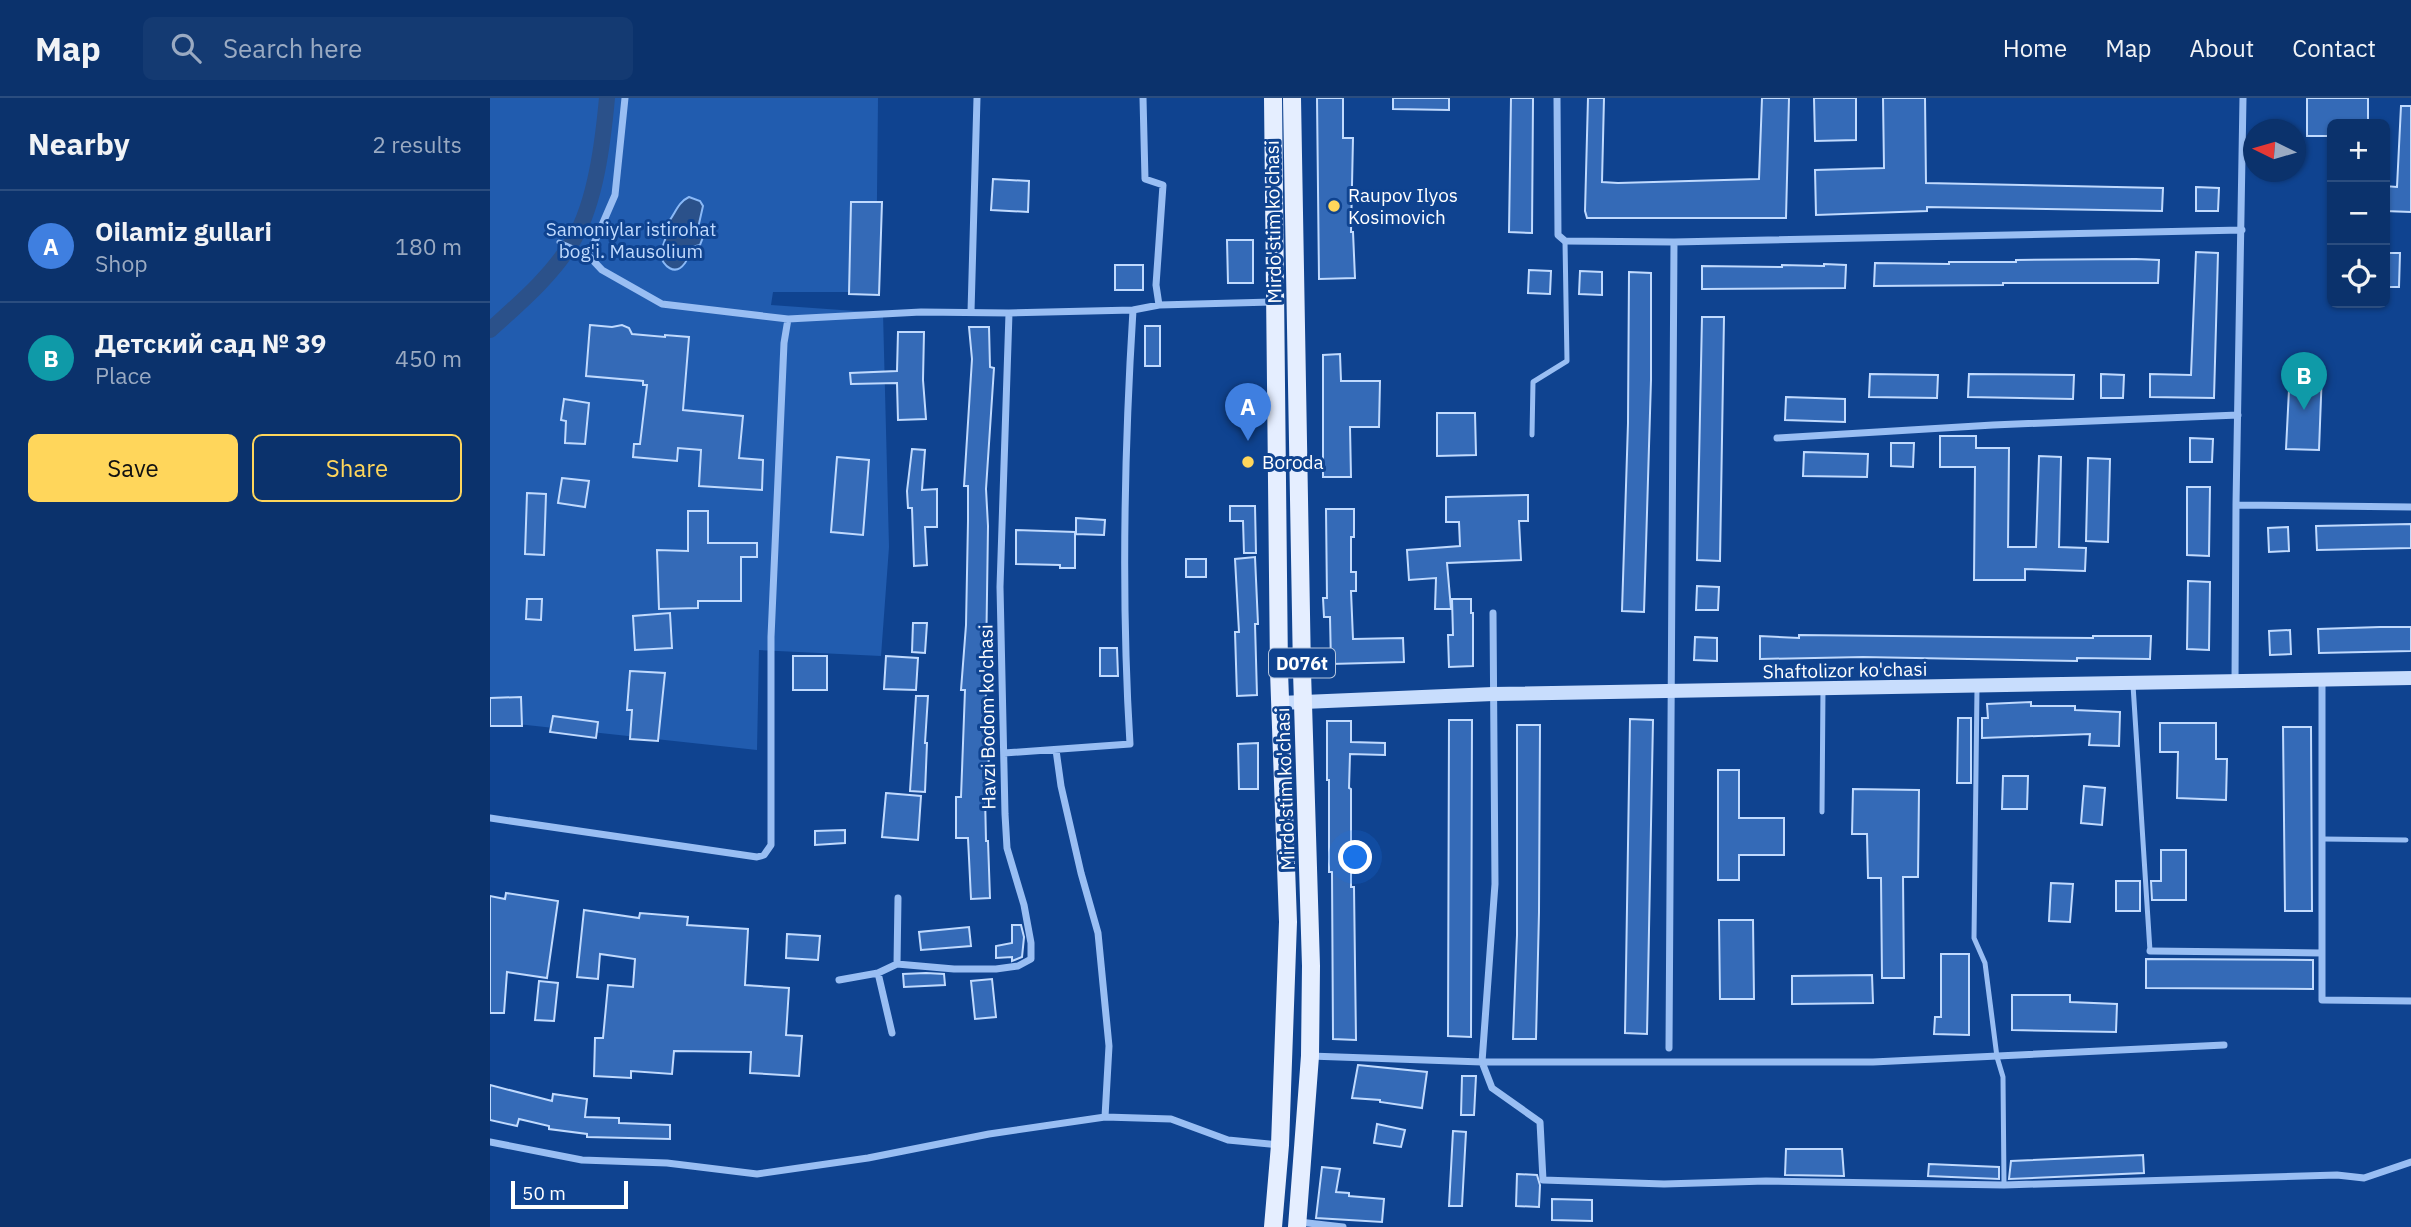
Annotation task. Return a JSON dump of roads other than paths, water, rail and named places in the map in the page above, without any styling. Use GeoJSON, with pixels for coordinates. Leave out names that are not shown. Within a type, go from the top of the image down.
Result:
{"type":"FeatureCollection","features":[{"type":"Feature","properties":{"kind":"main road","name":"Mirdo'stim ko'chasi"},"geometry":{"type":"LineString","coordinates":[[1273,98],[1280,703],[1287,922],[1280,1145],[1273,1227]]}},
{"type":"Feature","properties":{"kind":"main road","name":"Mirdo'stim ko'chasi"},"geometry":{"type":"LineString","coordinates":[[1292,98],[1303,701],[1311,966],[1310,1056],[1297,1224]]}},
{"type":"Feature","properties":{"kind":"street"},"geometry":{"type":"LineString","coordinates":[[625,98],[615,195],[587,254],[602,270],[662,304],[788,319],[921,312],[1133,310],[1159,305],[1276,302]]}},
{"type":"Feature","properties":{"kind":"street"},"geometry":{"type":"LineString","coordinates":[[971,312],[977,98]]}},
{"type":"Feature","properties":{"kind":"street"},"geometry":{"type":"LineString","coordinates":[[1143,98],[1145,179],[1163,185],[1156,285],[1159,305]]}},
{"type":"Feature","properties":{"kind":"street"},"geometry":{"type":"LineString","coordinates":[[1557,98],[1558,235],[1565,241],[1674,242],[2242,230]]}},
{"type":"Feature","properties":{"kind":"street"},"geometry":{"type":"LineString","coordinates":[[2235,682],[2244,98]]}},
{"type":"Feature","properties":{"kind":"street"},"geometry":{"type":"LineString","coordinates":[[1669,1048],[1674,242]]}},
{"type":"Feature","properties":{"kind":"street"},"geometry":{"type":"LineString","coordinates":[[1004,753],[1130,744],[1125,664],[1125,436],[1133,310]]}},
{"type":"Feature","properties":{"kind":"street","name":"Havzi Bodom ko'chasi"},"geometry":{"type":"LineString","coordinates":[[897,964],[954,969],[996,969],[1018,967],[1031,958],[1024,905],[1007,848],[1000,587],[1009,313]]}},
{"type":"Feature","properties":{"kind":"street"},"geometry":{"type":"LineString","coordinates":[[490,818],[757,857],[765,855],[771,845],[771,637],[784,343],[788,319]]}},
{"type":"Feature","properties":{"kind":"street"},"geometry":{"type":"LineString","coordinates":[[1777,438],[1993,425],[2238,415]]}},
{"type":"Feature","properties":{"kind":"street"},"geometry":{"type":"LineString","coordinates":[[2236,505],[2411,507]]}},
{"type":"Feature","properties":{"kind":"street"},"geometry":{"type":"LineString","coordinates":[[1493,613],[1495,884],[1482,1062],[1492,1088],[1541,1122],[1543,1180],[1664,1184],[1766,1181],[2004,1185],[2337,1175],[2364,1178],[2411,1162]]}},
{"type":"Feature","properties":{"kind":"street"},"geometry":{"type":"LineString","coordinates":[[2322,678],[2322,1000],[2411,1001]]}},
{"type":"Feature","properties":{"kind":"street","name":"Shaftolizor ko'chasi"},"geometry":{"type":"LineString","coordinates":[[1280,703],[1493,694],[2411,678]]}},
{"type":"Feature","properties":{"kind":"street"},"geometry":{"type":"LineString","coordinates":[[1056,750],[1061,786],[1097,933],[1109,1046],[1105,1117]]}},
{"type":"Feature","properties":{"kind":"street"},"geometry":{"type":"LineString","coordinates":[[839,980],[878,973],[897,964],[898,898]]}},
{"type":"Feature","properties":{"kind":"street"},"geometry":{"type":"LineString","coordinates":[[2150,951],[2322,953]]}},
{"type":"Feature","properties":{"kind":"street"},"geometry":{"type":"LineString","coordinates":[[878,973],[892,1033]]}},
{"type":"Feature","properties":{"kind":"street"},"geometry":{"type":"LineString","coordinates":[[1310,1056],[1482,1062],[1874,1062],[2224,1045]]}},
{"type":"Feature","properties":{"kind":"street"},"geometry":{"type":"LineString","coordinates":[[490,1142],[582,1160],[667,1163],[757,1174],[868,1158],[989,1134],[1105,1117],[1171,1119],[1228,1140],[1280,1145]]}},
{"type":"Feature","properties":{"kind":"street"},"geometry":{"type":"LineString","coordinates":[[1297,1224],[1343,1227]]}},
{"type":"Feature","properties":{"kind":"lane"},"geometry":{"type":"LineString","coordinates":[[1532,435],[1533,382],[1567,361],[1565,241]]}},
{"type":"Feature","properties":{"kind":"lane"},"geometry":{"type":"LineString","coordinates":[[561,243],[587,254]]}},
{"type":"Feature","properties":{"kind":"lane"},"geometry":{"type":"LineString","coordinates":[[2133,684],[2150,951]]}},
{"type":"Feature","properties":{"kind":"lane"},"geometry":{"type":"LineString","coordinates":[[1977,687],[1974,938],[1984,963],[1997,1057],[2003,1077],[2004,1185]]}},
{"type":"Feature","properties":{"kind":"lane"},"geometry":{"type":"LineString","coordinates":[[1822,812],[1823,689]]}},
{"type":"Feature","properties":{"kind":"lane"},"geometry":{"type":"LineString","coordinates":[[2323,839],[2406,840]]}},
{"type":"Feature","properties":{"kind":"waterway"},"geometry":{"type":"LineString","coordinates":[[490,330],[547,276],[566,252],[582,224],[601,151],[607,98]]}},
{"type":"Feature","properties":{"kind":"place","name":"Raupov Ilyos Kosimovich"},"geometry":{"type":"Point","coordinates":[1334,206]}},
{"type":"Feature","properties":{"kind":"place","name":"Детский сад № 39"},"geometry":{"type":"Point","coordinates":[2304,410]}},
{"type":"Feature","properties":{"kind":"place","name":"Oilamiz gullari"},"geometry":{"type":"Point","coordinates":[1248,441]}},
{"type":"Feature","properties":{"kind":"place","name":"Boroda"},"geometry":{"type":"Point","coordinates":[1248,462]}},
{"type":"Feature","properties":{"kind":"park label","name":"Samoniylar istirohat bog'i. Mausolium"},"geometry":{"type":"Point","coordinates":[631,240]}}]}
